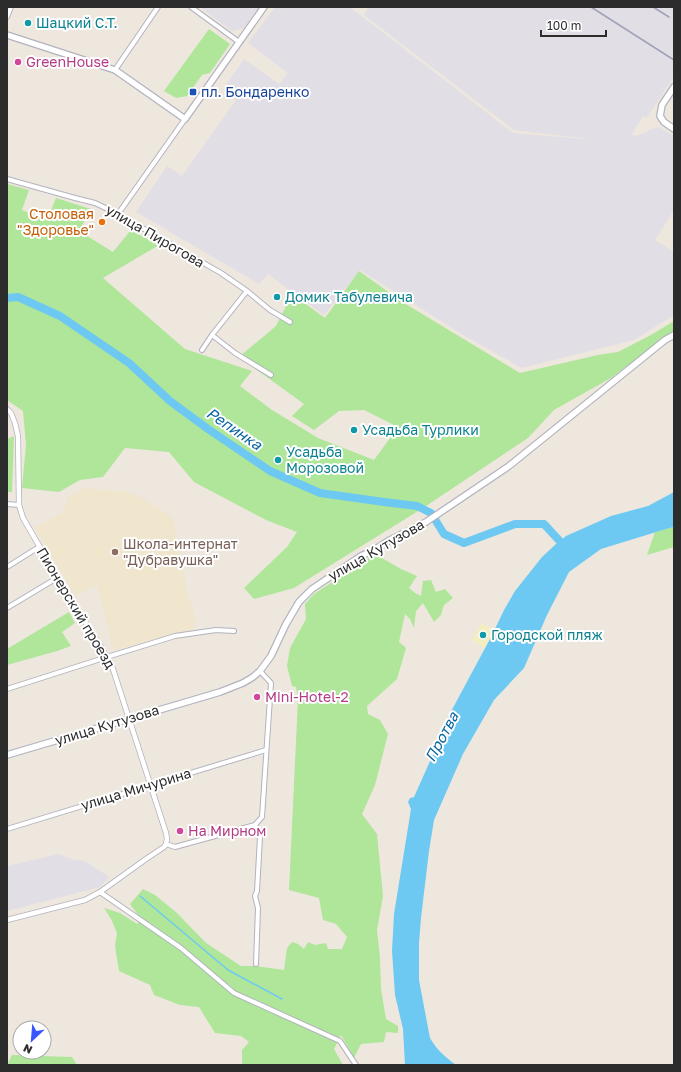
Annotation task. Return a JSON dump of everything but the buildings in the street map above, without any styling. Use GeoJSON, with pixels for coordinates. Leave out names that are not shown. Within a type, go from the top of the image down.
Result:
{"type":"FeatureCollection","features":[{"type":"Feature","properties":{"kind":"main road"},"geometry":{"type":"LineString","coordinates":[[7,35],[115,70],[185,119],[264,7]]}},
{"type":"Feature","properties":{"kind":"main road"},"geometry":{"type":"LineString","coordinates":[[674,87],[662,105],[660,116],[664,122],[674,129]]}},
{"type":"Feature","properties":{"kind":"main road","name":"улица Кутузова"},"geometry":{"type":"LineString","coordinates":[[7,755],[220,692],[243,683],[253,677],[271,656],[286,624],[299,602],[312,589],[361,556],[441,512],[509,466],[665,340],[674,336]]}},
{"type":"Feature","properties":{"kind":"street"},"geometry":{"type":"LineString","coordinates":[[7,17],[11,7]]}},
{"type":"Feature","properties":{"kind":"street"},"geometry":{"type":"LineString","coordinates":[[115,70],[138,34],[158,7]]}},
{"type":"Feature","properties":{"kind":"street"},"geometry":{"type":"LineString","coordinates":[[191,7],[239,42]]}},
{"type":"Feature","properties":{"kind":"street"},"geometry":{"type":"LineString","coordinates":[[118,214],[185,119]]}},
{"type":"Feature","properties":{"kind":"street","name":"улица Пирогова"},"geometry":{"type":"LineString","coordinates":[[7,179],[96,203],[118,214],[221,274],[247,291],[270,310],[290,322]]}},
{"type":"Feature","properties":{"kind":"street"},"geometry":{"type":"LineString","coordinates":[[202,350],[247,291]]}},
{"type":"Feature","properties":{"kind":"street"},"geometry":{"type":"LineString","coordinates":[[212,335],[235,353],[271,375]]}},
{"type":"Feature","properties":{"kind":"street","name":"Пионерский проезд"},"geometry":{"type":"LineString","coordinates":[[7,408],[16,423],[18,436],[19,505],[23,518],[57,578],[112,663],[166,833],[166,844]]}},
{"type":"Feature","properties":{"kind":"street"},"geometry":{"type":"LineString","coordinates":[[7,504],[19,505]]}},
{"type":"Feature","properties":{"kind":"street"},"geometry":{"type":"LineString","coordinates":[[7,567],[39,547]]}},
{"type":"Feature","properties":{"kind":"street"},"geometry":{"type":"LineString","coordinates":[[7,608],[57,578]]}},
{"type":"Feature","properties":{"kind":"street"},"geometry":{"type":"LineString","coordinates":[[7,690],[175,636],[216,630],[234,631]]}},
{"type":"Feature","properties":{"kind":"street"},"geometry":{"type":"LineString","coordinates":[[7,920],[85,900],[100,892],[146,858],[160,850],[166,844],[175,847],[255,825],[262,817],[271,683],[260,670]]}},
{"type":"Feature","properties":{"kind":"street","name":"улица Мичурина"},"geometry":{"type":"LineString","coordinates":[[7,829],[266,750]]}},
{"type":"Feature","properties":{"kind":"street"},"geometry":{"type":"LineString","coordinates":[[255,825],[260,837],[257,891],[255,896],[258,908],[256,964]]}},
{"type":"Feature","properties":{"kind":"street"},"geometry":{"type":"LineString","coordinates":[[100,892],[180,948],[234,993],[340,1041],[356,1065]]}},
{"type":"Feature","properties":{"kind":"shaded area"},"geometry":{"type":"Polygon","coordinates":[[[200,7],[259,7],[244,28],[232,31],[200,7]]]}},
{"type":"Feature","properties":{"kind":"shaded area"},"geometry":{"type":"Polygon","coordinates":[[[275,7],[350,7],[513,133],[597,140],[514,130],[364,15],[369,7],[674,7],[674,76],[647,118],[643,116],[632,134],[636,136],[658,127],[674,136],[674,210],[655,240],[674,252],[674,315],[634,340],[522,368],[465,336],[360,270],[324,315],[268,274],[259,284],[136,212],[167,166],[182,176],[236,100],[223,89],[244,59],[279,84],[288,73],[248,43],[275,7]]]}},
{"type":"Feature","properties":{"kind":"shaded area","name":"Школа-интернат \"Дубравушка\""},"geometry":{"type":"Polygon","coordinates":[[[84,488],[125,491],[141,497],[172,517],[188,594],[196,621],[193,631],[113,650],[97,585],[75,596],[35,527],[62,513],[66,505],[67,497],[84,488]]]}},
{"type":"Feature","properties":{"kind":"shaded area"},"geometry":{"type":"Polygon","coordinates":[[[59,854],[74,860],[85,861],[109,877],[100,887],[7,911],[7,866],[59,854]]]}},
{"type":"Feature","properties":{"kind":"green space"},"geometry":{"type":"Polygon","coordinates":[[[209,29],[230,44],[210,73],[202,75],[187,96],[176,98],[164,91],[209,29]]]}},
{"type":"Feature","properties":{"kind":"green space"},"geometry":{"type":"Polygon","coordinates":[[[7,184],[29,190],[22,210],[47,220],[56,198],[91,209],[79,231],[113,252],[131,230],[159,245],[103,278],[185,349],[252,371],[240,386],[272,410],[318,438],[374,460],[398,427],[364,410],[339,411],[314,430],[292,416],[304,404],[239,357],[276,326],[292,294],[325,318],[359,271],[404,303],[520,373],[598,355],[618,352],[674,321],[674,330],[611,378],[554,410],[528,438],[423,508],[294,588],[254,599],[244,588],[287,547],[297,532],[266,520],[194,482],[169,452],[125,448],[103,477],[80,480],[59,492],[22,488],[26,445],[23,411],[7,400],[7,184]]]}},
{"type":"Feature","properties":{"kind":"green space"},"geometry":{"type":"Polygon","coordinates":[[[14,436],[12,492],[7,492],[7,439],[14,436]]]}},
{"type":"Feature","properties":{"kind":"green space"},"geometry":{"type":"Polygon","coordinates":[[[674,527],[674,547],[647,555],[655,532],[674,527]]]}},
{"type":"Feature","properties":{"kind":"green space"},"geometry":{"type":"Polygon","coordinates":[[[375,554],[401,569],[417,576],[409,588],[415,593],[421,596],[423,581],[431,580],[436,592],[445,589],[453,598],[444,605],[441,615],[434,622],[423,603],[416,611],[414,628],[410,619],[405,614],[399,642],[406,648],[397,679],[367,706],[368,714],[380,720],[388,734],[375,785],[362,814],[377,834],[383,896],[377,930],[381,989],[386,1019],[398,1026],[398,1033],[386,1032],[384,1042],[361,1044],[354,1058],[341,1035],[334,1049],[343,1065],[242,1065],[242,1050],[249,1042],[241,1036],[215,1033],[199,1007],[180,1005],[154,995],[150,985],[119,971],[115,946],[117,933],[104,908],[120,913],[137,924],[141,919],[130,904],[143,889],[155,895],[177,913],[206,943],[241,966],[255,966],[284,970],[287,948],[292,942],[298,944],[304,949],[308,942],[315,945],[326,943],[328,949],[342,949],[347,937],[336,924],[323,920],[319,898],[289,890],[298,699],[296,687],[292,686],[287,666],[290,648],[306,619],[305,604],[314,594],[375,554]]]}},
{"type":"Feature","properties":{"kind":"green space"},"geometry":{"type":"Polygon","coordinates":[[[69,612],[75,623],[62,632],[71,646],[7,665],[7,649],[69,612]]]}},
{"type":"Feature","properties":{"kind":"green space"},"geometry":{"type":"Polygon","coordinates":[[[12,1055],[12,1060],[52,1060],[52,1056],[72,1057],[77,1065],[7,1065],[12,1055]]]}},
{"type":"Feature","properties":{"kind":"sand","name":"Городской пляж"},"geometry":{"type":"Polygon","coordinates":[[[482,623],[494,631],[485,648],[472,640],[482,623]]]}},
{"type":"Feature","properties":{"kind":"water","name":"Протва"},"geometry":{"type":"Polygon","coordinates":[[[674,492],[674,527],[601,549],[569,572],[547,615],[524,668],[494,700],[463,754],[434,820],[429,851],[419,943],[419,980],[430,1038],[435,1046],[456,1065],[405,1065],[403,1029],[395,995],[392,951],[394,914],[411,809],[408,802],[410,798],[414,797],[447,719],[504,610],[515,591],[542,557],[566,536],[611,516],[648,506],[674,492]]]}},
{"type":"Feature","properties":{"kind":"waterway","name":"Репинка"},"geometry":{"type":"LineString","coordinates":[[7,298],[18,297],[60,316],[129,363],[170,401],[270,471],[320,493],[417,506],[431,513],[444,534],[464,543],[515,524],[544,524],[567,549]]}},
{"type":"Feature","properties":{"kind":"waterway"},"geometry":{"type":"LineString","coordinates":[[140,896],[228,970],[282,999]]}},
{"type":"Feature","properties":{"kind":"railway"},"geometry":{"type":"LineString","coordinates":[[591,7],[674,60]]}},
{"type":"Feature","properties":{"kind":"railway"},"geometry":{"type":"LineString","coordinates":[[653,7],[669,17]]}},
{"type":"Feature","properties":{"kind":"place","name":"Шацкий С.Т."},"geometry":{"type":"Point","coordinates":[28,23]}},
{"type":"Feature","properties":{"kind":"place","name":"GreenHouse"},"geometry":{"type":"Point","coordinates":[18,62]}},
{"type":"Feature","properties":{"kind":"place","name":"пл. Бондаренко"},"geometry":{"type":"Point","coordinates":[193,92]}},
{"type":"Feature","properties":{"kind":"place","name":"Столовая \"Здоровье\""},"geometry":{"type":"Point","coordinates":[102,222]}},
{"type":"Feature","properties":{"kind":"place","name":"Домик Табулевича"},"geometry":{"type":"Point","coordinates":[277,297]}},
{"type":"Feature","properties":{"kind":"place","name":"Усадьба Турлики"},"geometry":{"type":"Point","coordinates":[354,430]}},
{"type":"Feature","properties":{"kind":"place","name":"Усадьба Морозовой"},"geometry":{"type":"Point","coordinates":[278,460]}},
{"type":"Feature","properties":{"kind":"place","name":"Школа-интернат \"Дубравушка\""},"geometry":{"type":"Point","coordinates":[115,552]}},
{"type":"Feature","properties":{"kind":"place","name":"Городской пляж"},"geometry":{"type":"Point","coordinates":[483,635]}},
{"type":"Feature","properties":{"kind":"place","name":"Mini-Hotel-2"},"geometry":{"type":"Point","coordinates":[257,697]}},
{"type":"Feature","properties":{"kind":"place","name":"На Мирном"},"geometry":{"type":"Point","coordinates":[180,831]}}]}
